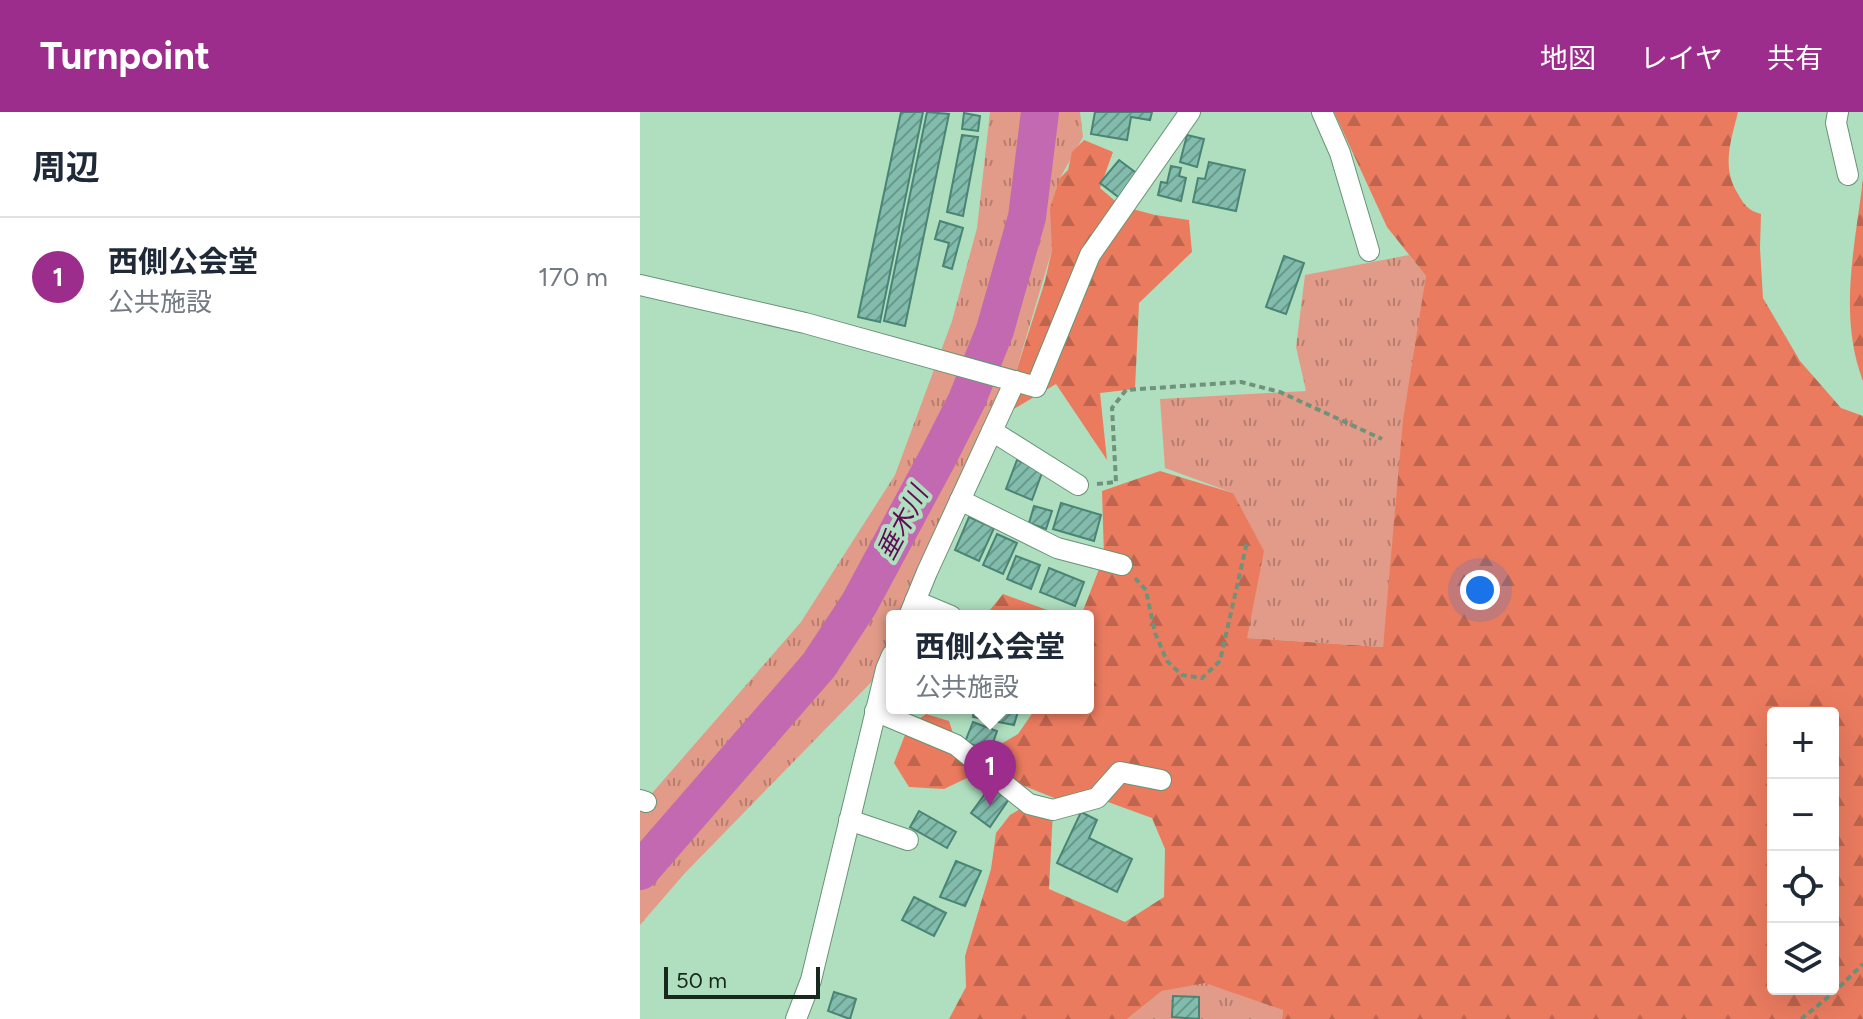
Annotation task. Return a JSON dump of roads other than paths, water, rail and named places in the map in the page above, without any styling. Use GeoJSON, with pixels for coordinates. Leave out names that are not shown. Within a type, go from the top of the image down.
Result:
{"type":"FeatureCollection","features":[{"type":"Feature","properties":{"kind":"street"},"geometry":{"type":"LineString","coordinates":[[640,285],[805,323],[1036,387],[1090,255],[1190,112]]}},
{"type":"Feature","properties":{"kind":"street"},"geometry":{"type":"LineString","coordinates":[[1322,112],[1340,153],[1369,251]]}},
{"type":"Feature","properties":{"kind":"street"},"geometry":{"type":"LineString","coordinates":[[1838,112],[1836,123],[1848,175]]}},
{"type":"Feature","properties":{"kind":"street"},"geometry":{"type":"LineString","coordinates":[[912,608],[1015,381]]}},
{"type":"Feature","properties":{"kind":"street"},"geometry":{"type":"LineString","coordinates":[[992,431],[1078,485]]}},
{"type":"Feature","properties":{"kind":"street"},"geometry":{"type":"LineString","coordinates":[[960,500],[1057,548],[1122,565]]}},
{"type":"Feature","properties":{"kind":"street"},"geometry":{"type":"LineString","coordinates":[[801,1018],[886,669]]}},
{"type":"Feature","properties":{"kind":"street"},"geometry":{"type":"LineString","coordinates":[[875,711],[956,745],[1029,804],[1053,810],[1097,798],[1120,772],[1161,780]]}},
{"type":"Feature","properties":{"kind":"street"},"geometry":{"type":"LineString","coordinates":[[849,820],[908,840]]}},
{"type":"Feature","properties":{"kind":"waterway","name":"垂木川"},"geometry":{"type":"LineString","coordinates":[[640,871],[819,665],[859,604],[937,459],[967,400],[995,330],[1027,217],[1040,112]]}},
{"type":"Feature","properties":{"kind":"place","name":"西側公会堂"},"geometry":{"type":"Point","coordinates":[990,806]}}]}
